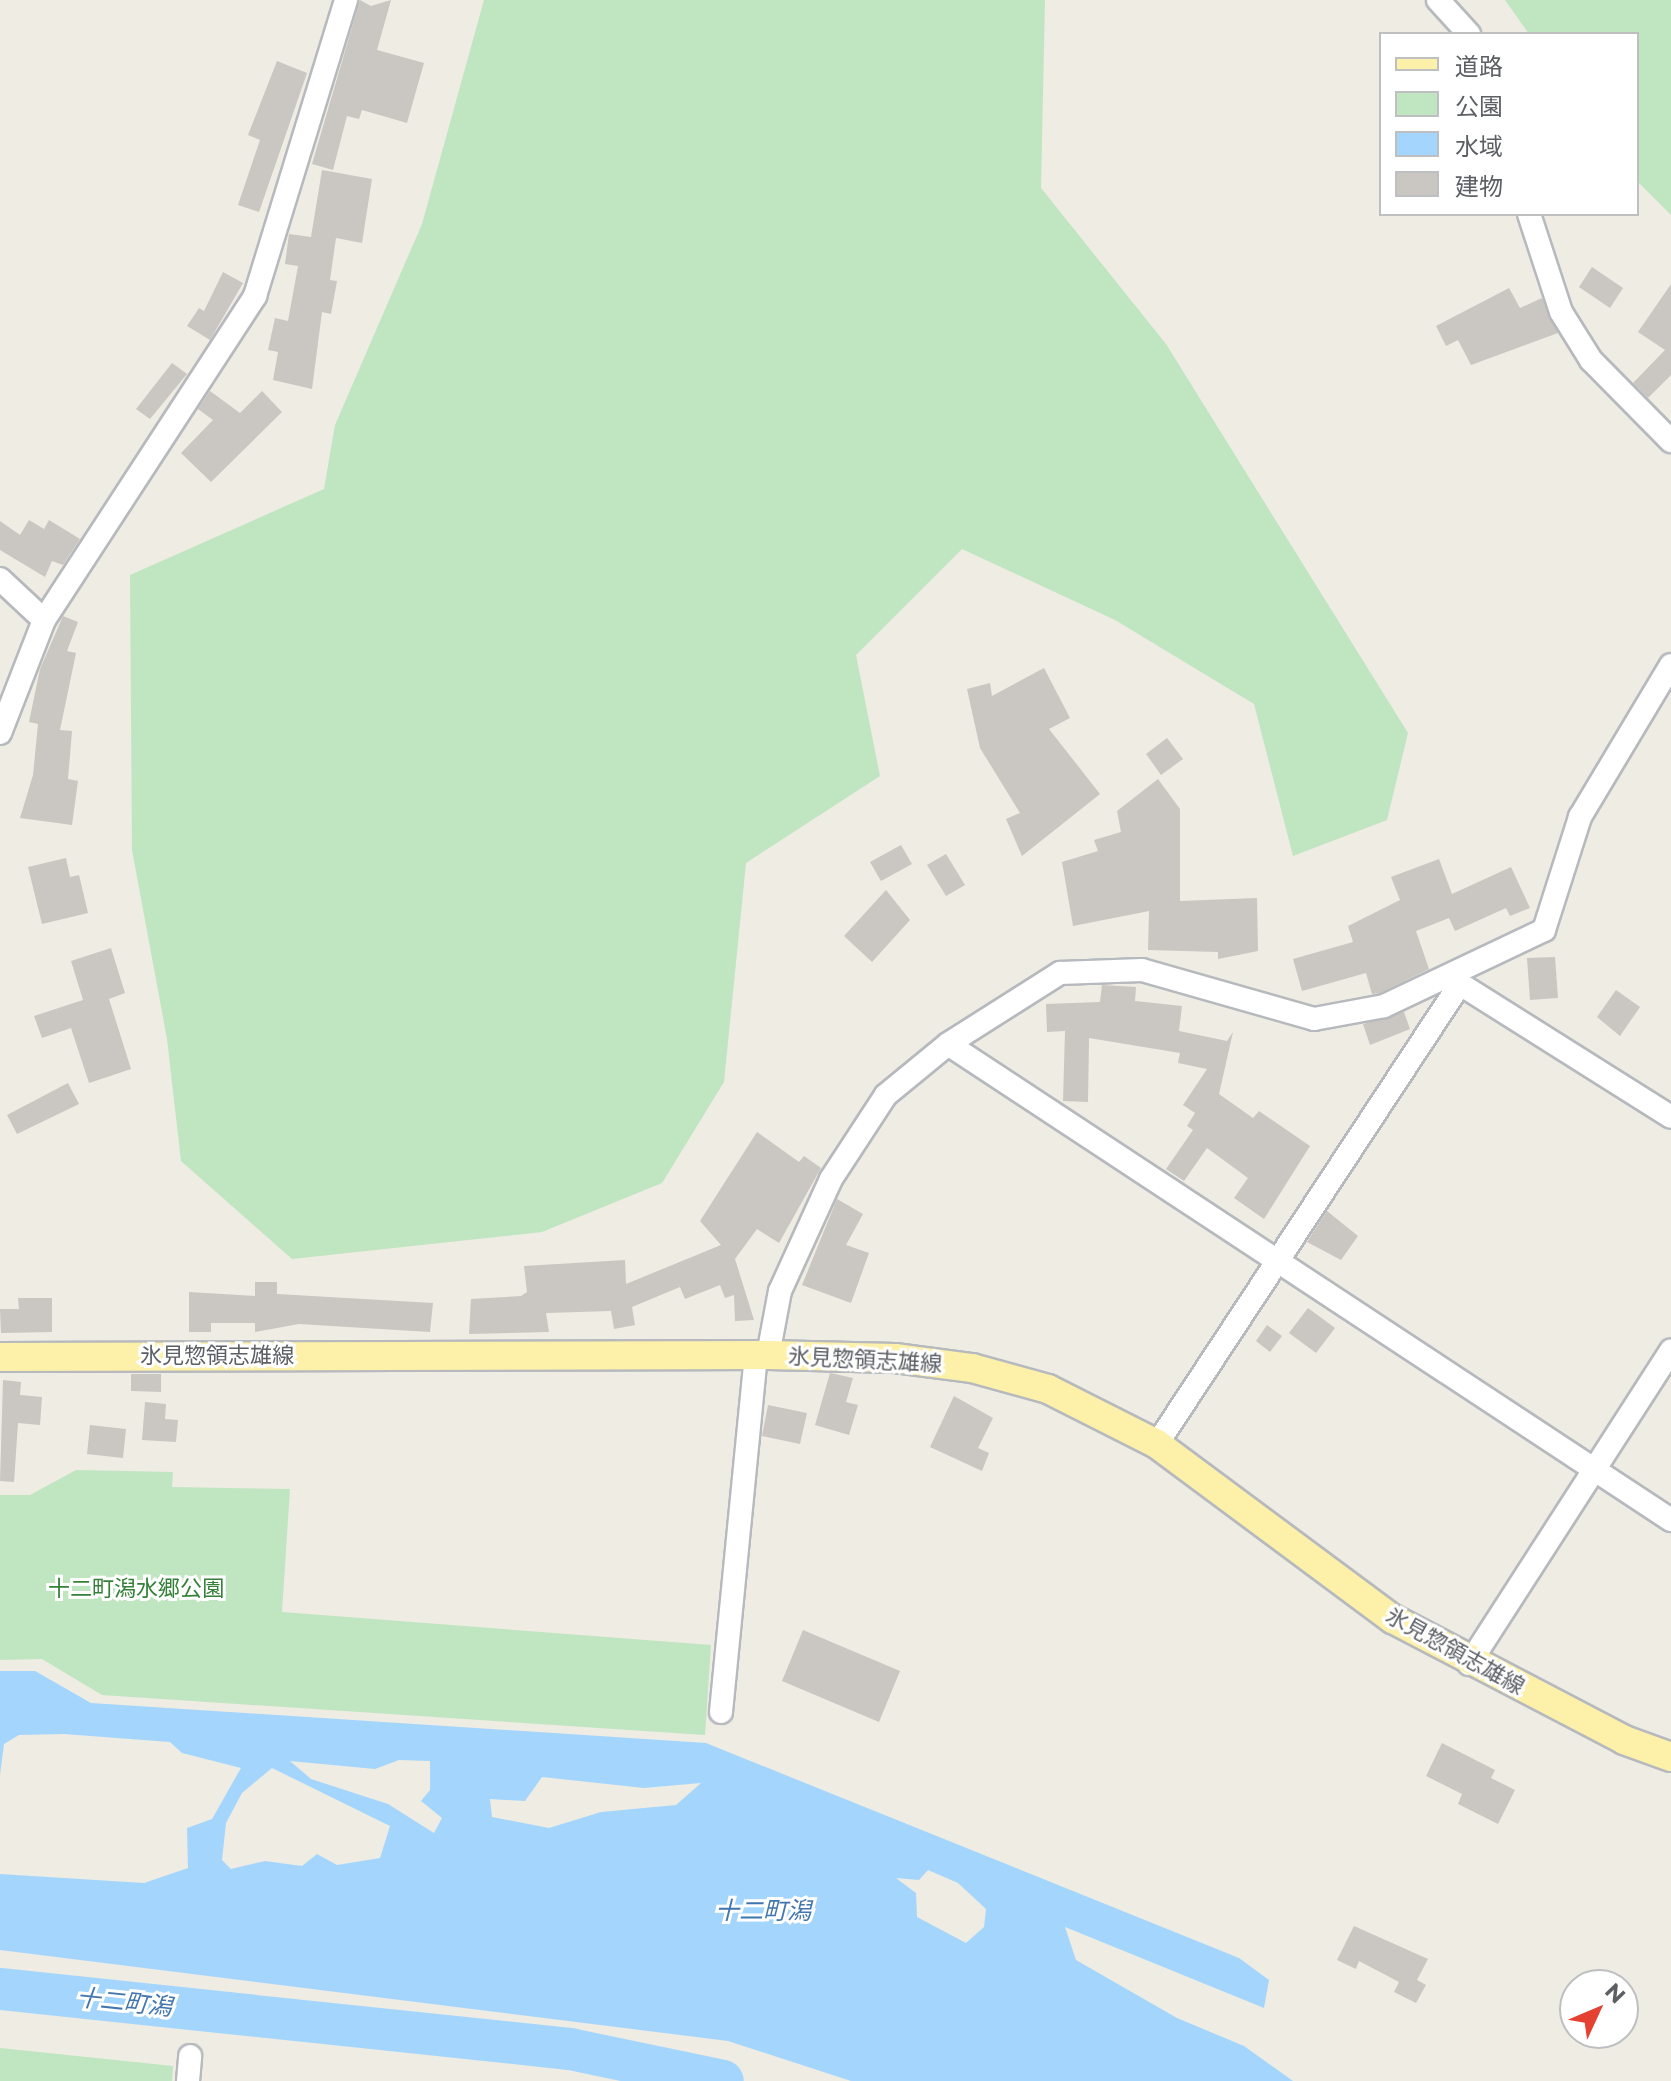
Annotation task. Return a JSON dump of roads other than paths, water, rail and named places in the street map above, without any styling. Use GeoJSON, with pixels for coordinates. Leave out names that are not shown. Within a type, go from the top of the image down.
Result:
{"type":"FeatureCollection","features":[{"type":"Feature","properties":{"kind":"main road","name":"氷見惣領志雄線"},"geometry":{"type":"LineString","coordinates":[[0,1357],[762,1355],[895,1358],[972,1368],[1048,1389],[1157,1444],[1393,1619],[1469,1664],[1671,1757]]}},
{"type":"Feature","properties":{"kind":"street"},"geometry":{"type":"LineString","coordinates":[[0,733],[44,620],[255,296],[346,0]]}},
{"type":"Feature","properties":{"kind":"street"},"geometry":{"type":"LineString","coordinates":[[1438,0],[1467,32]]}},
{"type":"Feature","properties":{"kind":"street"},"geometry":{"type":"LineString","coordinates":[[1530,216],[1561,312],[1583,348],[1671,441]]}},
{"type":"Feature","properties":{"kind":"street"},"geometry":{"type":"LineString","coordinates":[[0,579],[44,620]]}},
{"type":"Feature","properties":{"kind":"street"},"geometry":{"type":"LineString","coordinates":[[721,1712],[762,1355],[780,1291],[831,1179],[886,1095],[948,1044],[1060,973],[1142,970],[1314,1019],[1384,1006],[1458,979],[1544,930],[1580,817],[1671,665]]}},
{"type":"Feature","properties":{"kind":"street"},"geometry":{"type":"LineString","coordinates":[[1458,979],[1671,1117]]}},
{"type":"Feature","properties":{"kind":"street"},"geometry":{"type":"LineString","coordinates":[[1157,1444],[1458,979]]}},
{"type":"Feature","properties":{"kind":"street"},"geometry":{"type":"LineString","coordinates":[[948,1044],[1279,1258],[1671,1520]]}},
{"type":"Feature","properties":{"kind":"street"},"geometry":{"type":"LineString","coordinates":[[1469,1664],[1671,1351]]}},
{"type":"Feature","properties":{"kind":"street"},"geometry":{"type":"LineString","coordinates":[[188,2081],[190,2056]]}},
{"type":"Feature","properties":{"kind":"water","name":"十二町潟"},"geometry":{"type":"Polygon","coordinates":[[[0,1671],[35,1671],[91,1703],[706,1743],[1239,1958],[1269,1980],[1264,2008],[1065,1927],[1076,1960],[1177,2018],[1244,2046],[1293,2081],[851,2081],[728,2041],[0,1950],[0,1874],[144,1883],[188,1868],[187,1828],[212,1819],[241,1768],[182,1753],[170,1742],[64,1734],[19,1735],[4,1744],[0,1775],[0,1671]],[[399,1760],[375,1769],[290,1761],[311,1779],[388,1804],[434,1833],[442,1818],[421,1801],[430,1790],[430,1761],[399,1760]],[[272,1768],[242,1793],[226,1823],[222,1860],[231,1869],[265,1861],[302,1866],[317,1854],[337,1865],[380,1858],[390,1826],[272,1768]],[[542,1777],[525,1801],[490,1799],[492,1817],[549,1828],[601,1812],[676,1805],[701,1783],[644,1788],[542,1777]],[[928,1870],[919,1880],[896,1878],[916,1893],[917,1917],[966,1943],[984,1927],[986,1909],[958,1883],[928,1870]]]}},
{"type":"Feature","properties":{"kind":"waterway","name":"十二町潟"},"geometry":{"type":"LineString","coordinates":[[0,1989],[570,2049],[723,2081]]}},
{"type":"Feature","properties":{"kind":"park label","name":"十二町潟水郷公園"},"geometry":{"type":"Point","coordinates":[136,1589]}}]}
